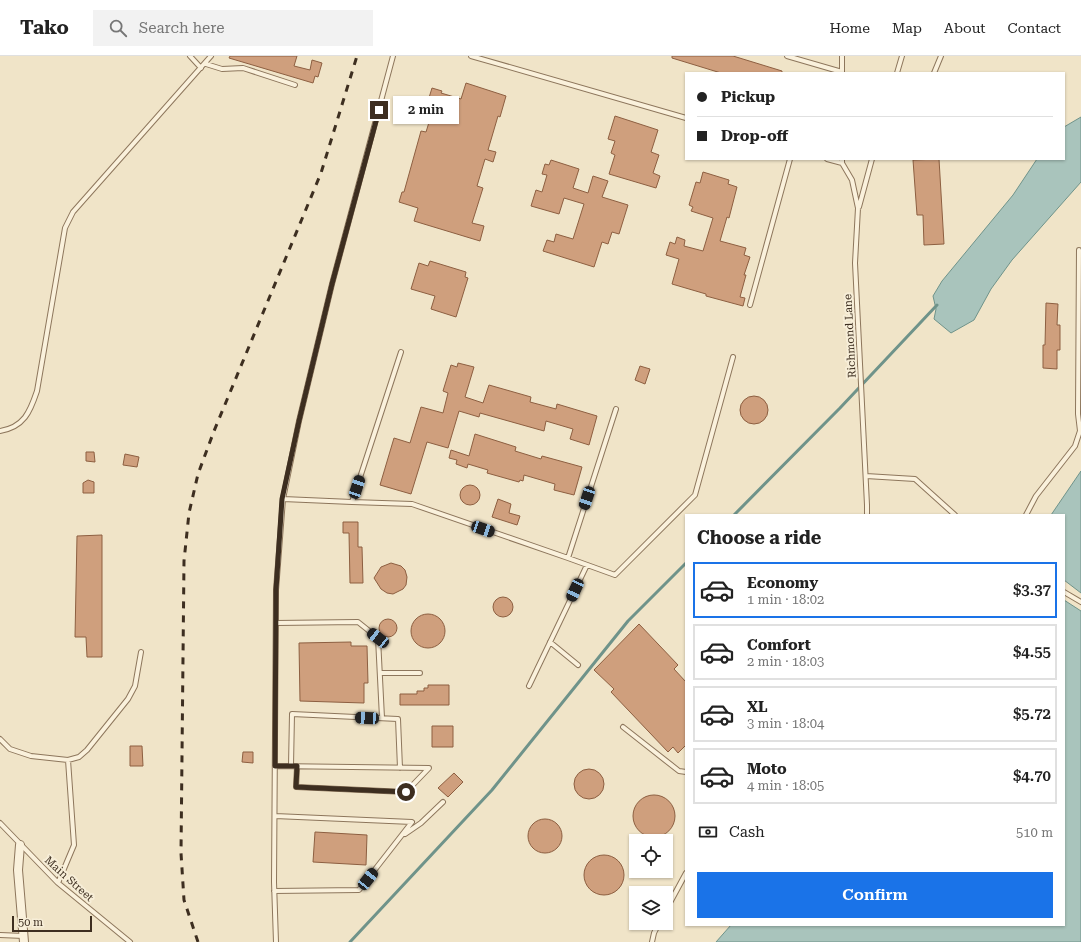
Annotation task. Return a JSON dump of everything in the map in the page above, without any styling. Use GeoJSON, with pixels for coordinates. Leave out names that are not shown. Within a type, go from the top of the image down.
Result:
{"type":"FeatureCollection","features":[{"type":"Feature","properties":{"kind":"street"},"geometry":{"type":"LineString","coordinates":[[20,845],[18,870],[24,939]]}},
{"type":"Feature","properties":{"kind":"lane"},"geometry":{"type":"LineString","coordinates":[[190,56],[201,68]]}},
{"type":"Feature","properties":{"kind":"lane"},"geometry":{"type":"LineString","coordinates":[[0,431],[19,424],[31,409],[37,391],[65,228],[73,212],[206,64],[211,56]]}},
{"type":"Feature","properties":{"kind":"lane"},"geometry":{"type":"LineString","coordinates":[[276,942],[274,891],[276,590],[282,499],[332,284],[393,56]]}},
{"type":"Feature","properties":{"kind":"lane"},"geometry":{"type":"LineString","coordinates":[[471,56],[685,118]]}},
{"type":"Feature","properties":{"kind":"lane"},"geometry":{"type":"LineString","coordinates":[[787,56],[839,72]]}},
{"type":"Feature","properties":{"kind":"lane"},"geometry":{"type":"LineString","coordinates":[[842,56],[842,72]]}},
{"type":"Feature","properties":{"kind":"lane"},"geometry":{"type":"LineString","coordinates":[[897,72],[902,56]]}},
{"type":"Feature","properties":{"kind":"lane"},"geometry":{"type":"LineString","coordinates":[[934,72],[941,56]]}},
{"type":"Feature","properties":{"kind":"lane"},"geometry":{"type":"LineString","coordinates":[[206,64],[222,69],[243,68],[296,85]]}},
{"type":"Feature","properties":{"kind":"lane"},"geometry":{"type":"LineString","coordinates":[[750,305],[790,160]]}},
{"type":"Feature","properties":{"kind":"lane"},"geometry":{"type":"LineString","coordinates":[[858,208],[872,160]]}},
{"type":"Feature","properties":{"kind":"lane","name":"Richmond Lane"},"geometry":{"type":"LineString","coordinates":[[842,161],[852,180],[858,208],[855,263],[866,474],[866,514]]}},
{"type":"Feature","properties":{"kind":"lane"},"geometry":{"type":"LineString","coordinates":[[1027,514],[1036,496],[1067,457],[1078,440],[1080,431],[1078,414],[1079,250]]}},
{"type":"Feature","properties":{"kind":"lane"},"geometry":{"type":"LineString","coordinates":[[352,502],[401,352]]}},
{"type":"Feature","properties":{"kind":"lane"},"geometry":{"type":"LineString","coordinates":[[282,499],[412,504],[615,575],[695,496],[733,357]]}},
{"type":"Feature","properties":{"kind":"lane"},"geometry":{"type":"LineString","coordinates":[[568,558],[616,409]]}},
{"type":"Feature","properties":{"kind":"lane"},"geometry":{"type":"LineString","coordinates":[[866,474],[915,479],[954,514]]}},
{"type":"Feature","properties":{"kind":"lane"},"geometry":{"type":"LineString","coordinates":[[530,686],[587,564]]}},
{"type":"Feature","properties":{"kind":"lane"},"geometry":{"type":"LineString","coordinates":[[1065,593],[1081,602]]}},
{"type":"Feature","properties":{"kind":"lane"},"geometry":{"type":"LineString","coordinates":[[276,623],[358,622],[378,638],[382,718]]}},
{"type":"Feature","properties":{"kind":"lane"},"geometry":{"type":"LineString","coordinates":[[550,642],[578,665]]}},
{"type":"Feature","properties":{"kind":"lane"},"geometry":{"type":"LineString","coordinates":[[0,739],[10,749],[31,756],[68,760],[79,757],[87,750],[128,699],[135,686],[141,652]]}},
{"type":"Feature","properties":{"kind":"lane"},"geometry":{"type":"LineString","coordinates":[[380,673],[420,673]]}},
{"type":"Feature","properties":{"kind":"lane"},"geometry":{"type":"LineString","coordinates":[[291,766],[292,714],[398,719],[400,768]]}},
{"type":"Feature","properties":{"kind":"lane"},"geometry":{"type":"LineString","coordinates":[[623,727],[679,771],[685,772]]}},
{"type":"Feature","properties":{"kind":"lane"},"geometry":{"type":"LineString","coordinates":[[58,883],[74,845],[68,760]]}},
{"type":"Feature","properties":{"kind":"lane"},"geometry":{"type":"LineString","coordinates":[[275,766],[297,766],[400,768],[429,768],[406,792],[296,787],[297,766]]}},
{"type":"Feature","properties":{"kind":"lane"},"geometry":{"type":"LineString","coordinates":[[401,837],[421,823],[443,802]]}},
{"type":"Feature","properties":{"kind":"lane"},"geometry":{"type":"LineString","coordinates":[[274,891],[359,890],[412,822],[275,816]]}},
{"type":"Feature","properties":{"kind":"lane","name":"Main Street"},"geometry":{"type":"LineString","coordinates":[[0,824],[58,883],[130,942]]}},
{"type":"Feature","properties":{"kind":"lane"},"geometry":{"type":"LineString","coordinates":[[673,897],[685,875]]}},
{"type":"Feature","properties":{"kind":"lane"},"geometry":{"type":"LineString","coordinates":[[652,942],[656,930]]}},
{"type":"Feature","properties":{"kind":"lane"},"geometry":{"type":"LineString","coordinates":[[0,935],[24,939]]}},
{"type":"Feature","properties":{"kind":"water"},"geometry":{"type":"Polygon","coordinates":[[[1081,117],[1081,182],[1012,260],[991,289],[974,320],[951,333],[934,319],[936,309],[933,296],[942,281],[1013,195],[1036,160],[1065,160],[1065,126],[1081,117]]]}},
{"type":"Feature","properties":{"kind":"water"},"geometry":{"type":"Polygon","coordinates":[[[1081,471],[1081,593],[1065,581],[1065,514],[1052,514],[1081,471]]]}},
{"type":"Feature","properties":{"kind":"water"},"geometry":{"type":"Polygon","coordinates":[[[1065,601],[1081,611],[1081,942],[716,942],[730,926],[1065,926],[1065,601]]]}},
{"type":"Feature","properties":{"kind":"building"},"geometry":{"type":"Polygon","coordinates":[[[230,56],[297,56],[294,66],[310,70],[312,60],[322,63],[318,77],[315,76],[313,83],[229,58],[230,56]]]}},
{"type":"Feature","properties":{"kind":"building"},"geometry":{"type":"Polygon","coordinates":[[[672,56],[733,56],[782,72],[718,72],[672,58],[672,56]]]}},
{"type":"Feature","properties":{"kind":"building"},"geometry":{"type":"Polygon","coordinates":[[[466,83],[506,96],[500,117],[498,116],[488,150],[496,152],[493,162],[485,159],[477,186],[483,188],[472,223],[484,226],[480,241],[414,221],[418,208],[399,202],[402,192],[404,192],[421,131],[426,132],[435,103],[428,101],[432,88],[442,91],[441,93],[461,99],[466,83]]]}},
{"type":"Feature","properties":{"kind":"building"},"geometry":{"type":"Polygon","coordinates":[[[615,116],[658,130],[651,152],[659,155],[653,173],[660,176],[656,188],[609,174],[615,155],[611,153],[615,141],[608,139],[615,116]]]}},
{"type":"Feature","properties":{"kind":"building"},"geometry":{"type":"Polygon","coordinates":[[[551,160],[579,169],[573,188],[588,193],[593,176],[608,181],[602,197],[628,205],[619,234],[612,232],[608,244],[602,242],[594,267],[543,251],[547,240],[554,242],[556,234],[573,239],[584,204],[564,198],[559,214],[531,206],[536,190],[542,192],[547,175],[542,174],[545,164],[549,165],[551,160]]]}},
{"type":"Feature","properties":{"kind":"building"},"geometry":{"type":"Polygon","coordinates":[[[913,160],[939,160],[944,244],[924,245],[923,215],[917,215],[913,160]]]}},
{"type":"Feature","properties":{"kind":"building"},"geometry":{"type":"Polygon","coordinates":[[[703,172],[729,180],[728,184],[737,187],[729,218],[727,217],[720,241],[746,248],[744,255],[750,257],[744,275],[746,275],[740,297],[745,298],[743,306],[706,296],[706,294],[672,284],[679,259],[666,255],[670,242],[675,244],[677,237],[685,240],[684,246],[703,251],[713,218],[691,211],[693,207],[689,205],[696,182],[700,183],[703,172]]]}},
{"type":"Feature","properties":{"kind":"building"},"geometry":{"type":"Polygon","coordinates":[[[430,261],[466,272],[465,277],[468,278],[456,317],[431,309],[435,296],[411,289],[419,263],[428,266],[430,261]]]}},
{"type":"Feature","properties":{"kind":"building"},"geometry":{"type":"Polygon","coordinates":[[[1046,303],[1058,304],[1057,325],[1060,325],[1060,350],[1057,350],[1057,369],[1043,368],[1046,303]]]}},
{"type":"Feature","properties":{"kind":"building"},"geometry":{"type":"Polygon","coordinates":[[[458,363],[474,367],[465,397],[483,403],[489,385],[531,397],[530,402],[556,409],[557,404],[597,416],[589,445],[570,439],[573,429],[546,421],[544,431],[480,413],[479,417],[459,411],[448,448],[427,442],[411,494],[380,485],[394,438],[410,443],[421,407],[443,413],[448,393],[443,391],[451,365],[457,367],[458,363]]]}},
{"type":"Feature","properties":{"kind":"building"},"geometry":{"type":"Polygon","coordinates":[[[640,366],[650,369],[645,384],[635,380],[640,366]]]}},
{"type":"Feature","properties":{"kind":"building"},"geometry":{"type":"Polygon","coordinates":[[[754,396],[764,400],[768,410],[764,420],[754,424],[744,420],[740,410],[744,400],[754,396]]]}},
{"type":"Feature","properties":{"kind":"building"},"geometry":{"type":"Polygon","coordinates":[[[475,434],[516,447],[515,451],[541,459],[542,456],[582,467],[574,495],[554,490],[555,484],[524,475],[523,481],[520,480],[519,482],[487,473],[488,470],[468,464],[467,468],[456,464],[457,460],[449,458],[451,450],[469,456],[475,434]]]}},
{"type":"Feature","properties":{"kind":"building"},"geometry":{"type":"Polygon","coordinates":[[[86,452],[94,452],[95,462],[86,461],[86,452]]]}},
{"type":"Feature","properties":{"kind":"building"},"geometry":{"type":"Polygon","coordinates":[[[125,454],[139,457],[137,467],[123,465],[125,454]]]}},
{"type":"Feature","properties":{"kind":"building"},"geometry":{"type":"Polygon","coordinates":[[[88,480],[94,482],[94,493],[83,493],[83,483],[88,480]]]}},
{"type":"Feature","properties":{"kind":"building"},"geometry":{"type":"Polygon","coordinates":[[[470,485],[477,488],[480,495],[477,502],[470,505],[463,502],[460,495],[463,488],[470,485]]]}},
{"type":"Feature","properties":{"kind":"building"},"geometry":{"type":"Polygon","coordinates":[[[498,499],[511,504],[509,513],[520,516],[517,525],[492,517],[498,499]]]}},
{"type":"Feature","properties":{"kind":"building"},"geometry":{"type":"Polygon","coordinates":[[[343,522],[358,522],[358,547],[362,547],[363,583],[350,583],[349,533],[343,533],[343,522]]]}},
{"type":"Feature","properties":{"kind":"building"},"geometry":{"type":"Polygon","coordinates":[[[102,535],[102,657],[87,657],[86,637],[75,637],[77,536],[102,535]]]}},
{"type":"Feature","properties":{"kind":"building"},"geometry":{"type":"Polygon","coordinates":[[[391,563],[401,566],[405,570],[407,577],[406,585],[403,589],[393,594],[387,593],[381,589],[374,578],[381,567],[391,563]]]}},
{"type":"Feature","properties":{"kind":"building"},"geometry":{"type":"Polygon","coordinates":[[[503,597],[510,600],[513,607],[510,614],[503,617],[496,614],[493,607],[496,600],[503,597]]]}},
{"type":"Feature","properties":{"kind":"building"},"geometry":{"type":"Polygon","coordinates":[[[425,614],[431,614],[440,619],[444,625],[444,637],[440,643],[431,648],[425,648],[416,643],[411,634],[411,628],[416,619],[425,614]]]}},
{"type":"Feature","properties":{"kind":"building"},"geometry":{"type":"Polygon","coordinates":[[[388,619],[394,622],[397,628],[394,634],[388,637],[382,634],[379,628],[382,622],[388,619]]]}},
{"type":"Feature","properties":{"kind":"building"},"geometry":{"type":"Polygon","coordinates":[[[639,624],[678,665],[674,669],[685,681],[685,746],[678,753],[673,747],[668,752],[611,692],[614,689],[594,670],[639,624]]]}},
{"type":"Feature","properties":{"kind":"building"},"geometry":{"type":"Polygon","coordinates":[[[351,642],[351,646],[367,646],[368,683],[364,683],[364,703],[300,701],[299,643],[351,642]]]}},
{"type":"Feature","properties":{"kind":"building"},"geometry":{"type":"Polygon","coordinates":[[[428,685],[449,685],[449,705],[400,705],[400,694],[417,694],[417,691],[424,691],[424,688],[428,688],[428,685]]]}},
{"type":"Feature","properties":{"kind":"building"},"geometry":{"type":"Polygon","coordinates":[[[432,726],[453,726],[453,747],[432,747],[432,726]]]}},
{"type":"Feature","properties":{"kind":"building"},"geometry":{"type":"Polygon","coordinates":[[[130,746],[142,746],[143,766],[130,766],[130,746]]]}},
{"type":"Feature","properties":{"kind":"building"},"geometry":{"type":"Polygon","coordinates":[[[243,752],[253,752],[253,763],[242,762],[243,752]]]}},
{"type":"Feature","properties":{"kind":"building"},"geometry":{"type":"Polygon","coordinates":[[[589,769],[600,773],[604,784],[600,795],[589,799],[578,795],[574,784],[578,773],[589,769]]]}},
{"type":"Feature","properties":{"kind":"building"},"geometry":{"type":"Polygon","coordinates":[[[454,773],[463,782],[448,797],[438,788],[454,773]]]}},
{"type":"Feature","properties":{"kind":"building"},"geometry":{"type":"Polygon","coordinates":[[[654,795],[669,801],[675,816],[673,824],[669,831],[664,834],[644,834],[639,831],[633,816],[639,801],[654,795]]]}},
{"type":"Feature","properties":{"kind":"building"},"geometry":{"type":"Polygon","coordinates":[[[542,819],[548,819],[552,820],[559,826],[562,836],[561,843],[555,850],[548,853],[542,853],[538,852],[531,846],[528,839],[528,833],[529,829],[535,822],[542,819]]]}},
{"type":"Feature","properties":{"kind":"building"},"geometry":{"type":"Polygon","coordinates":[[[315,832],[367,835],[366,865],[313,862],[315,832]]]}},
{"type":"Feature","properties":{"kind":"building"},"geometry":{"type":"Polygon","coordinates":[[[600,855],[608,855],[615,858],[621,864],[624,875],[621,886],[615,892],[608,895],[600,895],[593,892],[587,886],[584,879],[584,871],[587,864],[593,858],[600,855]]]}},
{"type":"Feature","properties":{"kind":"waterway"},"geometry":{"type":"LineString","coordinates":[[735,514],[840,408],[937,305]]}},
{"type":"Feature","properties":{"kind":"waterway"},"geometry":{"type":"LineString","coordinates":[[350,942],[492,790],[628,621],[685,564]]}},
{"type":"Feature","properties":{"kind":"railway"},"geometry":{"type":"LineString","coordinates":[[198,942],[184,900],[181,853],[184,561],[189,513],[198,474],[214,431],[321,173],[357,56]]}},
{"type":"Feature","properties":{"kind":"route"},"geometry":{"type":"LineString","coordinates":[[379,110],[332,284],[282,499],[276,590],[275,766],[297,766],[296,787],[406,792]]}}]}
